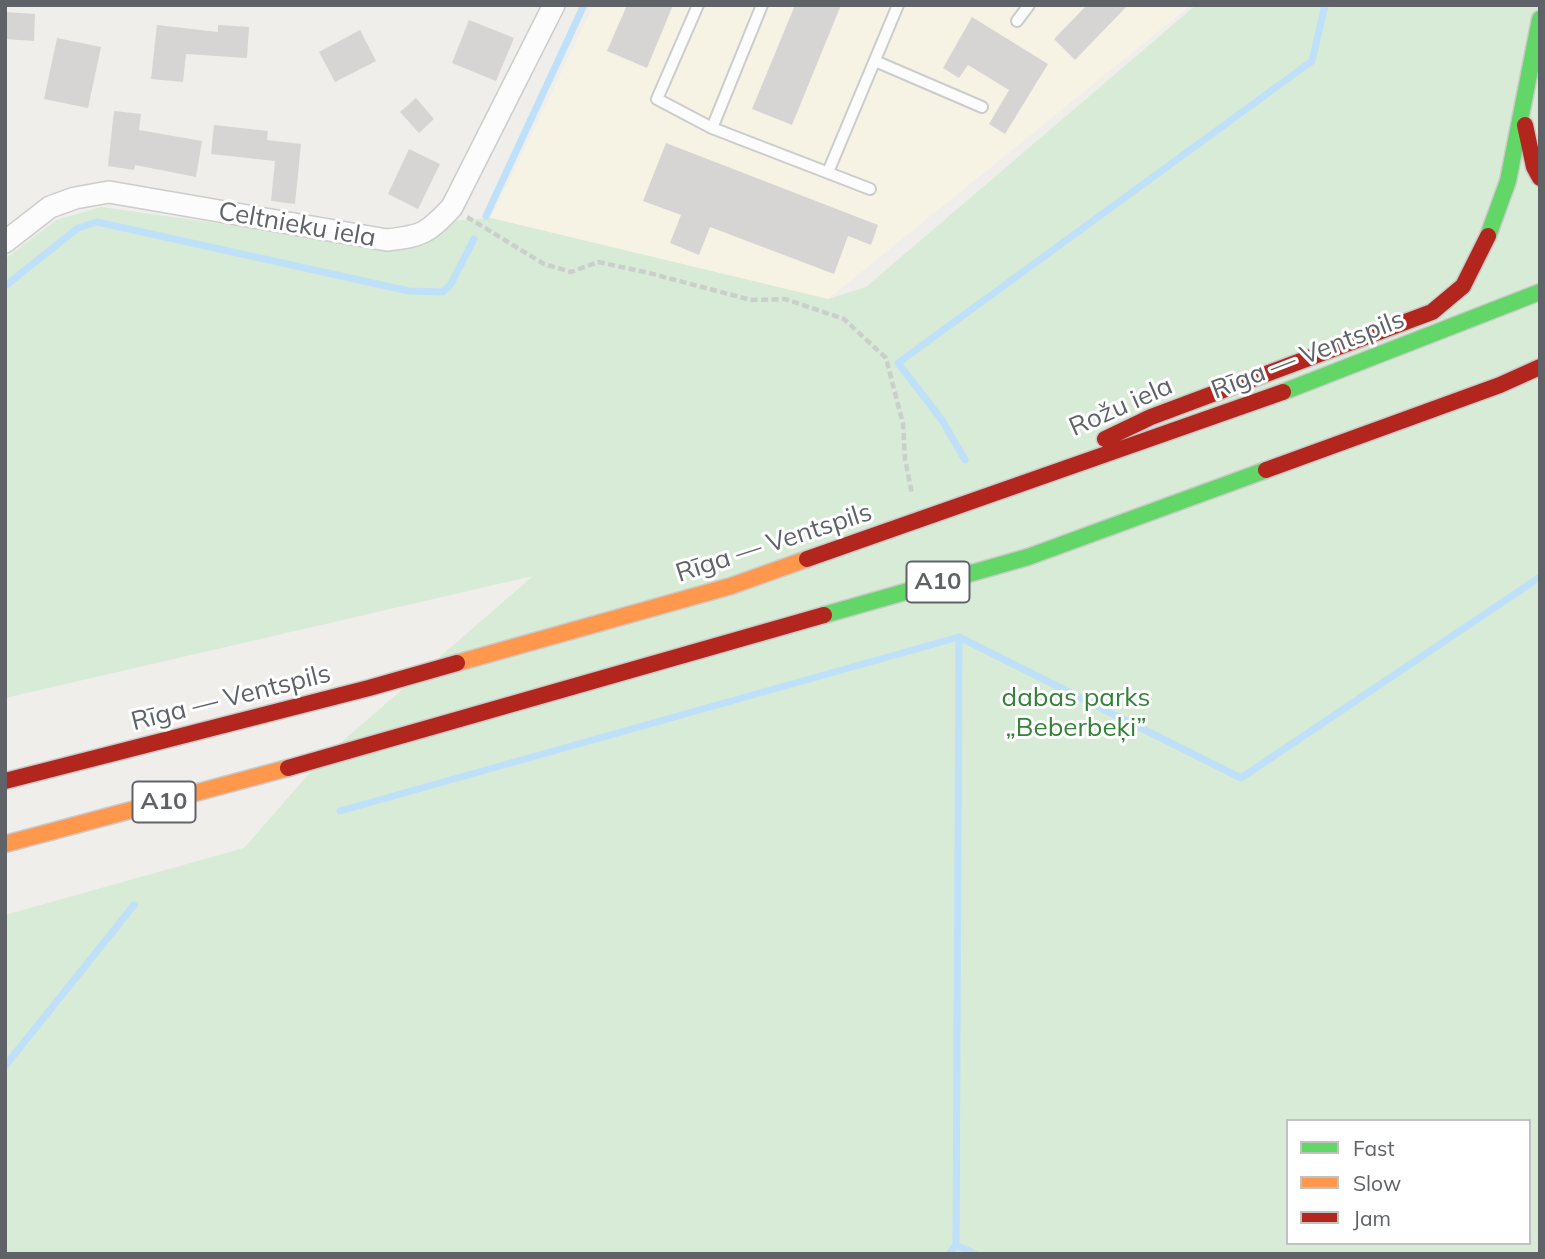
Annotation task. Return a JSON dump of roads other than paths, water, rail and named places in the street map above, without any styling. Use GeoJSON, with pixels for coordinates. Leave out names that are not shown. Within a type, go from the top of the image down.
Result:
{"type":"FeatureCollection","features":[{"type":"Feature","properties":{"kind":"main road","name":"Rožu iela"},"geometry":{"type":"LineString","coordinates":[[1017,487],[1073,454],[1151,417],[1432,312],[1463,286],[1482,251],[1508,181],[1540,19]]}},
{"type":"Feature","properties":{"kind":"main road","name":"Rožu iela"},"geometry":{"type":"LineString","coordinates":[[1523,113],[1534,167],[1540,178]]}},
{"type":"Feature","properties":{"kind":"main road","name":"Rīga — Ventspils"},"geometry":{"type":"LineString","coordinates":[[5,782],[369,688],[718,589],[1017,487],[1338,372],[1540,292]]}},
{"type":"Feature","properties":{"kind":"main road","name":"A10"},"geometry":{"type":"LineString","coordinates":[[5,844],[322,759],[1028,556],[1500,385],[1540,367]]}},
{"type":"Feature","properties":{"kind":"street","name":"Celtnieku iela"},"geometry":{"type":"LineString","coordinates":[[5,242],[50,207],[75,198],[109,192],[387,240],[418,236],[438,222],[452,207],[554,5]]}},
{"type":"Feature","properties":{"kind":"lane"},"geometry":{"type":"LineString","coordinates":[[698,5],[657,99],[712,128],[870,188]]}},
{"type":"Feature","properties":{"kind":"lane"},"geometry":{"type":"LineString","coordinates":[[712,128],[762,5]]}},
{"type":"Feature","properties":{"kind":"lane"},"geometry":{"type":"LineString","coordinates":[[828,172],[898,5]]}},
{"type":"Feature","properties":{"kind":"lane"},"geometry":{"type":"LineString","coordinates":[[1017,21],[1028,5]]}},
{"type":"Feature","properties":{"kind":"lane"},"geometry":{"type":"LineString","coordinates":[[875,61],[982,107]]}},
{"type":"Feature","properties":{"kind":"waterway"},"geometry":{"type":"LineString","coordinates":[[486,216],[584,5]]}},
{"type":"Feature","properties":{"kind":"waterway"},"geometry":{"type":"LineString","coordinates":[[965,460],[942,420],[898,363],[1312,61],[1325,5]]}},
{"type":"Feature","properties":{"kind":"waterway"},"geometry":{"type":"LineString","coordinates":[[5,286],[78,228],[97,222],[409,291],[443,292],[451,284],[474,239]]}},
{"type":"Feature","properties":{"kind":"waterway"},"geometry":{"type":"LineString","coordinates":[[340,811],[959,637],[1241,778],[1540,577]]}},
{"type":"Feature","properties":{"kind":"waterway"},"geometry":{"type":"LineString","coordinates":[[949,1254],[956,1245],[959,637]]}},
{"type":"Feature","properties":{"kind":"waterway"},"geometry":{"type":"LineString","coordinates":[[5,1066],[134,905]]}},
{"type":"Feature","properties":{"kind":"waterway"},"geometry":{"type":"LineString","coordinates":[[956,1245],[975,1254]]}},
{"type":"Feature","properties":{"kind":"park label","name":"dabas parks „Beberbeķi”"},"geometry":{"type":"Point","coordinates":[1076,713]}}]}
